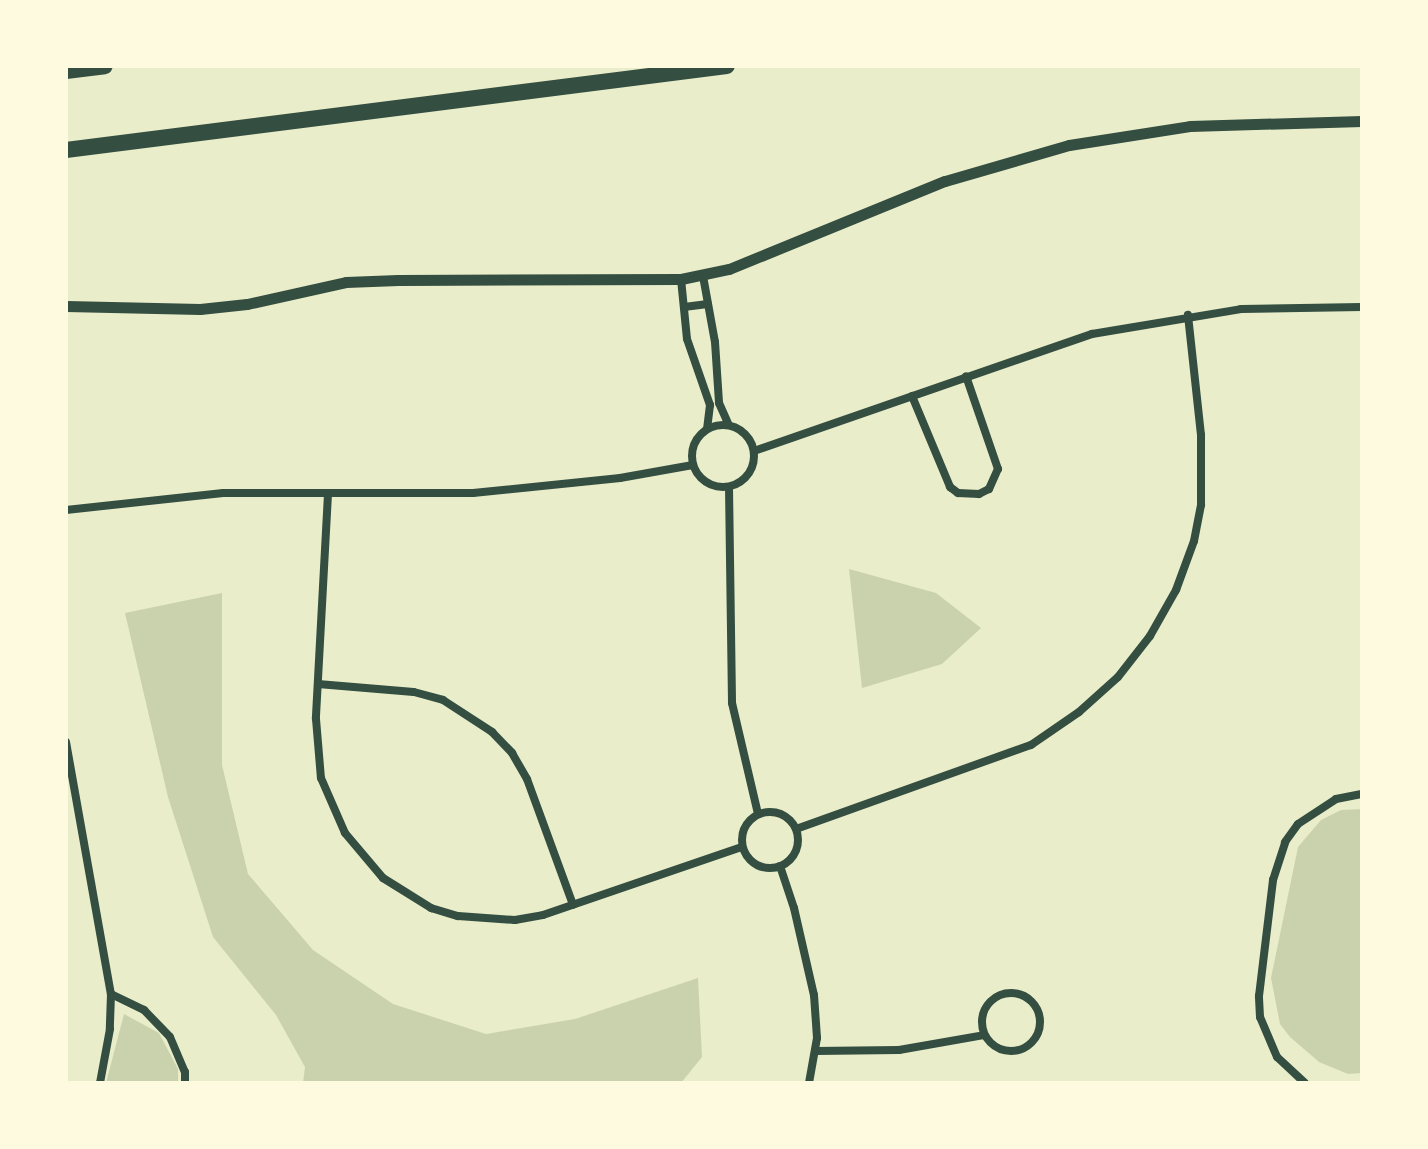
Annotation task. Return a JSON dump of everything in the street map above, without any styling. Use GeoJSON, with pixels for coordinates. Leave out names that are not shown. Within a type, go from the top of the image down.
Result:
{"type":"FeatureCollection","features":[{"type":"Feature","properties":{"kind":"highway"},"geometry":{"type":"LineString","coordinates":[[66,71],[105,66]]}},
{"type":"Feature","properties":{"kind":"highway"},"geometry":{"type":"LineString","coordinates":[[66,150],[727,66]]}},
{"type":"Feature","properties":{"kind":"street"},"geometry":{"type":"LineString","coordinates":[[66,306],[200,309],[247,304],[346,282],[681,279],[703,276],[826,232],[945,181],[1069,145],[1190,126],[1362,121]]}},
{"type":"Feature","properties":{"kind":"street"},"geometry":{"type":"LineString","coordinates":[[681,279],[687,339],[710,405],[707,429],[694,445],[693,465],[711,485],[729,487],[751,470],[754,451],[746,434],[729,425],[721,411],[716,382],[715,342],[703,276]]}},
{"type":"Feature","properties":{"kind":"street"},"geometry":{"type":"LineString","coordinates":[[684,307],[708,304]]}},
{"type":"Feature","properties":{"kind":"street"},"geometry":{"type":"LineString","coordinates":[[754,451],[1092,334],[1188,315],[1299,306],[1362,307]]}},
{"type":"Feature","properties":{"kind":"street"},"geometry":{"type":"LineString","coordinates":[[796,829],[1031,745],[1079,712],[1118,677],[1150,636],[1176,590],[1194,541],[1201,505],[1204,468],[1188,315]]}},
{"type":"Feature","properties":{"kind":"street"},"geometry":{"type":"LineString","coordinates":[[912,396],[950,487],[958,493],[979,494],[989,489],[998,469],[966,376]]}},
{"type":"Feature","properties":{"kind":"street"},"geometry":{"type":"LineString","coordinates":[[704,384],[716,382]]}},
{"type":"Feature","properties":{"kind":"street"},"geometry":{"type":"LineString","coordinates":[[707,429],[729,425]]}},
{"type":"Feature","properties":{"kind":"street"},"geometry":{"type":"LineString","coordinates":[[66,510],[223,493],[473,493],[620,478],[693,465]]}},
{"type":"Feature","properties":{"kind":"street"},"geometry":{"type":"LineString","coordinates":[[729,487],[732,703],[758,814]]}},
{"type":"Feature","properties":{"kind":"street"},"geometry":{"type":"LineString","coordinates":[[328,494],[317,751],[325,792],[345,833],[383,878],[431,908],[486,920],[529,918],[742,847]]}},
{"type":"Feature","properties":{"kind":"street"},"geometry":{"type":"LineString","coordinates":[[318,684],[414,692],[443,700],[492,732],[512,753],[527,779],[573,905]]}},
{"type":"Feature","properties":{"kind":"street"},"geometry":{"type":"LineString","coordinates":[[66,742],[111,994],[110,1029],[100,1083]]}},
{"type":"Feature","properties":{"kind":"street"},"geometry":{"type":"LineString","coordinates":[[1305,1083],[1277,1057],[1260,1017],[1259,996],[1273,880],[1285,842],[1298,824],[1336,799],[1362,794]]}},
{"type":"Feature","properties":{"kind":"street"},"geometry":{"type":"LineString","coordinates":[[776,812],[796,829],[798,846],[794,855],[780,866],[771,868],[753,863],[742,847],[744,827],[758,814],[776,812]]}},
{"type":"Feature","properties":{"kind":"street"},"geometry":{"type":"LineString","coordinates":[[780,866],[806,951],[814,995],[815,1051],[809,1083]]}},
{"type":"Feature","properties":{"kind":"street"},"geometry":{"type":"LineString","coordinates":[[111,994],[144,1010],[170,1037],[185,1072],[185,1083]]}},
{"type":"Feature","properties":{"kind":"street"},"geometry":{"type":"LineString","coordinates":[[999,995],[1027,997],[1039,1013],[1039,1032],[1027,1047],[1018,1051],[998,1049],[984,1035],[982,1017],[985,1008],[999,995]]}},
{"type":"Feature","properties":{"kind":"street"},"geometry":{"type":"LineString","coordinates":[[815,1051],[899,1050],[984,1035]]}},
{"type":"Feature","properties":{"kind":"green space"},"geometry":{"type":"Polygon","coordinates":[[[849,569],[936,593],[981,628],[942,664],[862,688],[849,569]]]}},
{"type":"Feature","properties":{"kind":"green space"},"geometry":{"type":"Polygon","coordinates":[[[222,593],[222,765],[248,874],[313,950],[393,1004],[486,1034],[575,1019],[698,978],[702,1057],[681,1083],[303,1083],[305,1067],[276,1015],[213,937],[168,797],[125,613],[222,593]]]}},
{"type":"Feature","properties":{"kind":"green space"},"geometry":{"type":"Polygon","coordinates":[[[1362,809],[1362,1073],[1348,1074],[1319,1062],[1290,1037],[1280,1024],[1271,978],[1298,847],[1321,820],[1341,810],[1362,809]]]}},
{"type":"Feature","properties":{"kind":"green space"},"geometry":{"type":"Polygon","coordinates":[[[124,1014],[159,1033],[178,1069],[178,1083],[106,1083],[124,1014]]]}}]}
